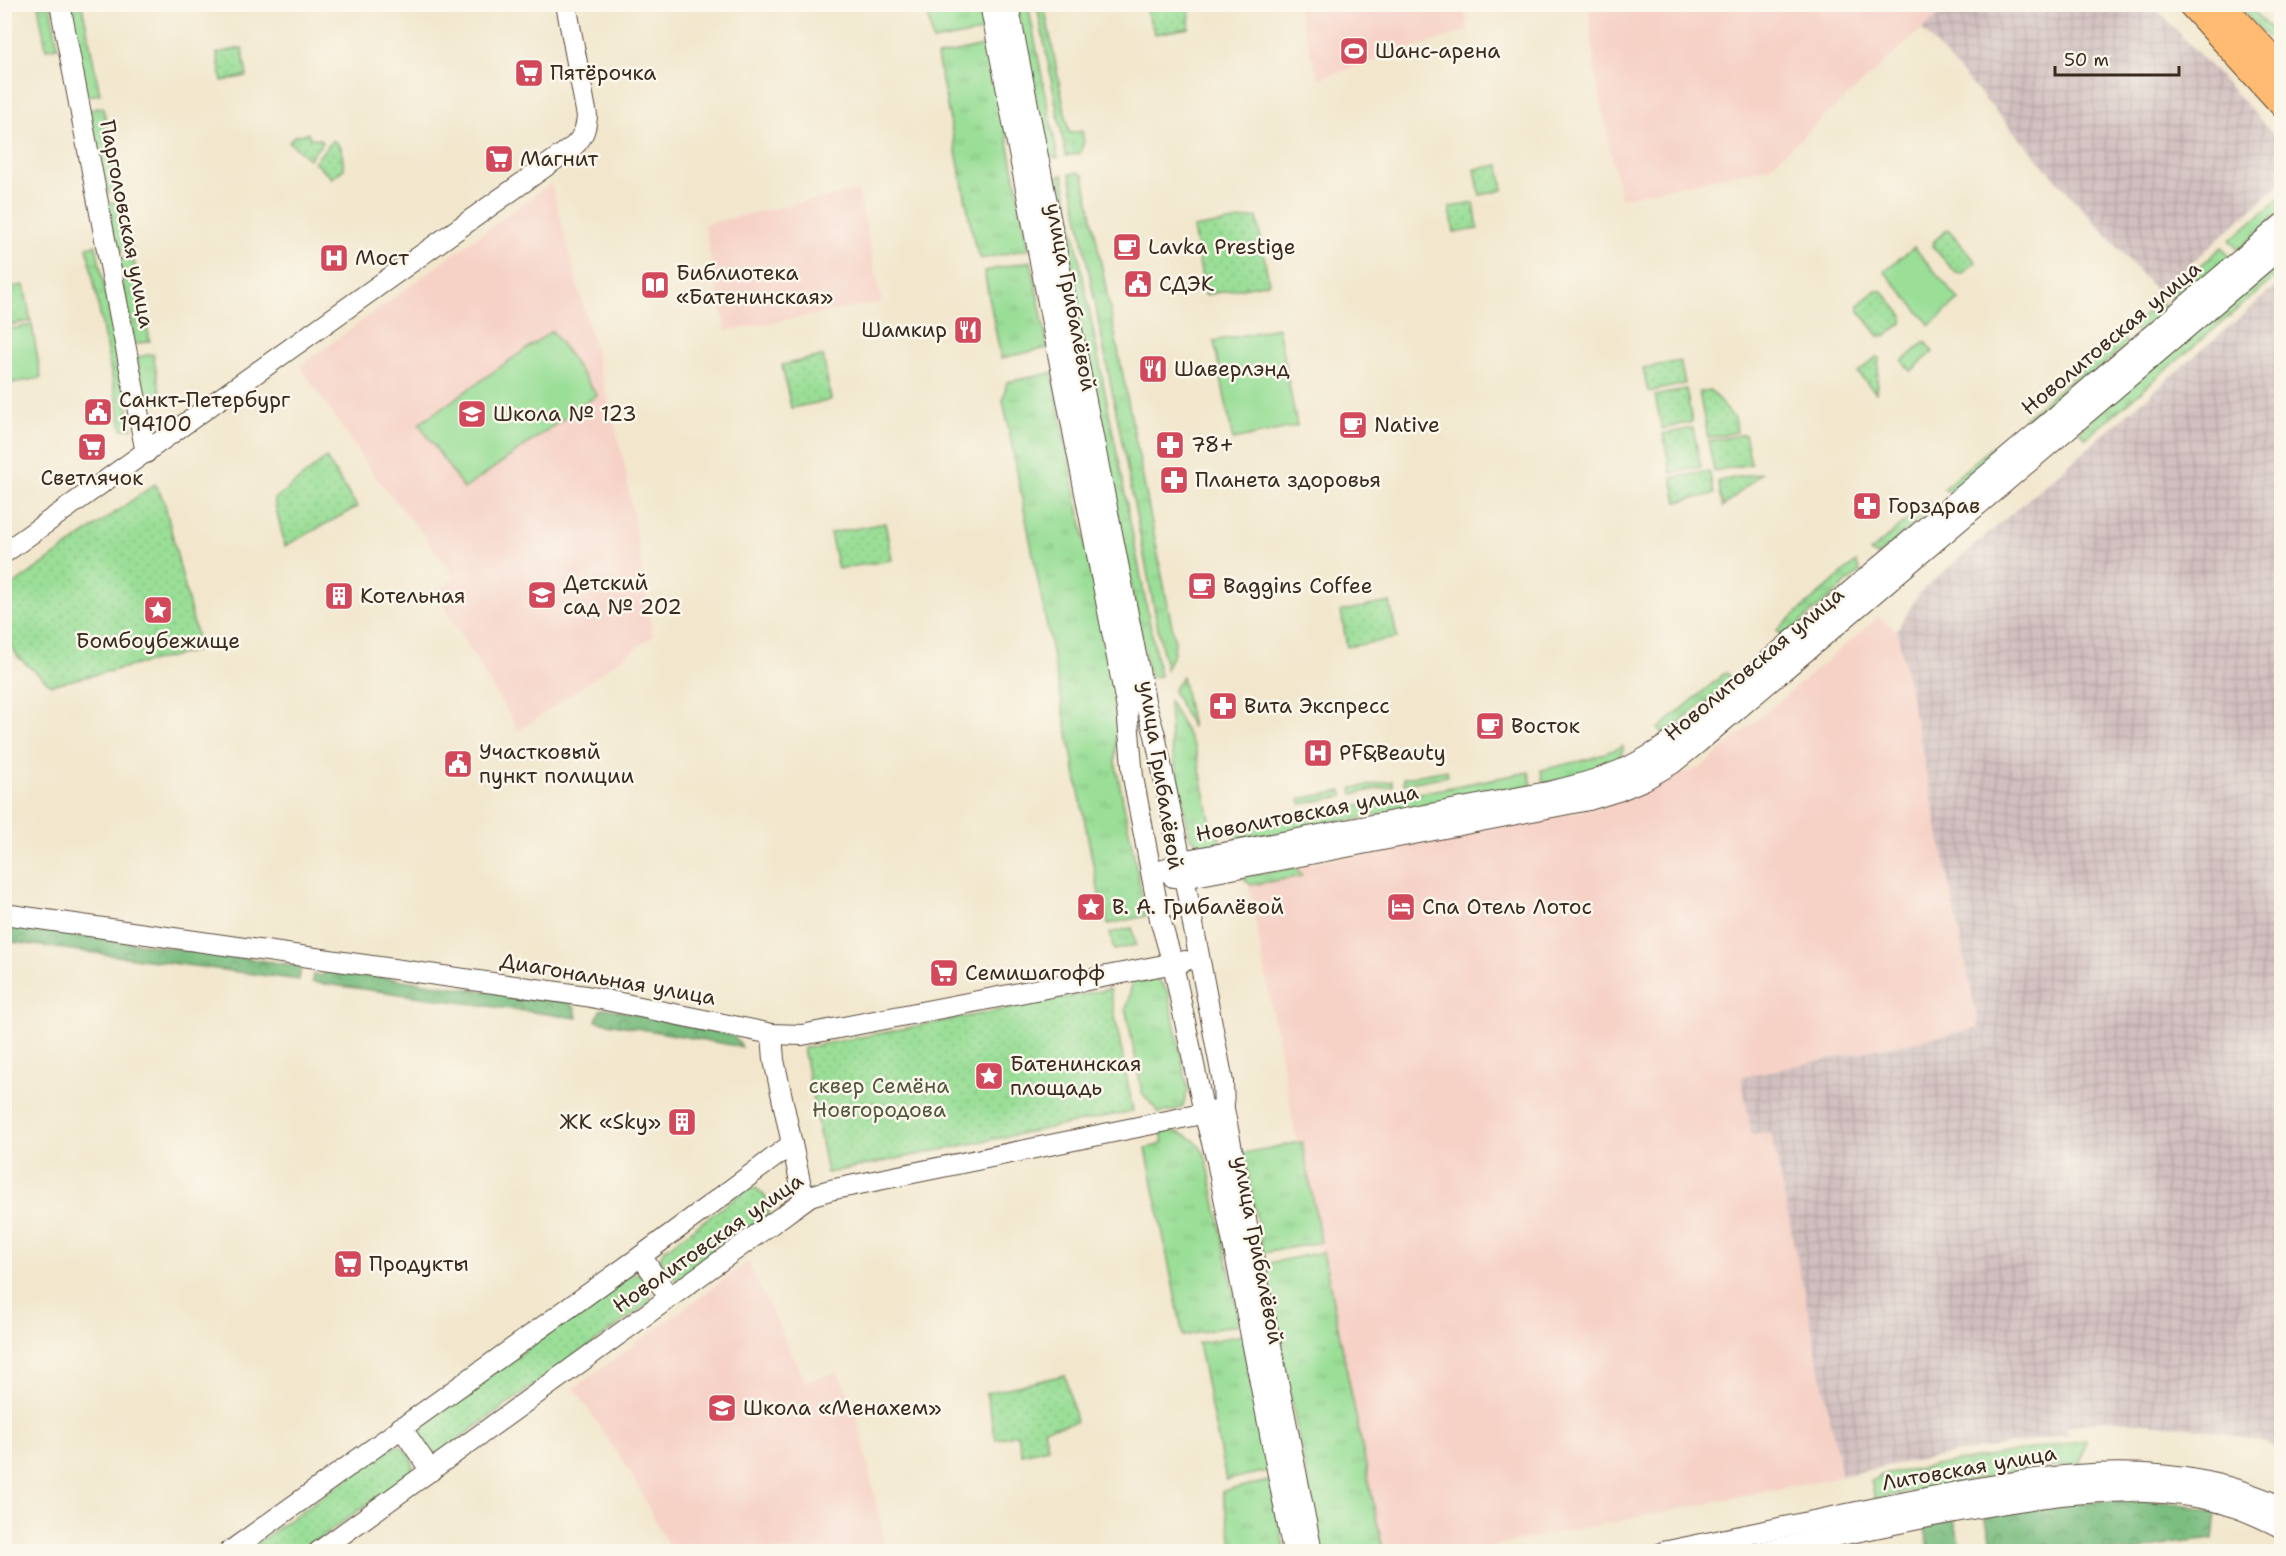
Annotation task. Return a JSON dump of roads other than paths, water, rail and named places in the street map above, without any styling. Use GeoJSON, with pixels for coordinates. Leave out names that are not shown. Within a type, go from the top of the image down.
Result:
{"type":"FeatureCollection","features":[{"type":"Feature","properties":{"kind":"main road"},"geometry":{"type":"LineString","coordinates":[[2191,4],[2282,104]]}},
{"type":"Feature","properties":{"kind":"main road"},"geometry":{"type":"LineString","coordinates":[[2221,4],[2282,69]]}},
{"type":"Feature","properties":{"kind":"street","name":"Парголовская улица"},"geometry":{"type":"LineString","coordinates":[[60,4],[146,453]]}},
{"type":"Feature","properties":{"kind":"street"},"geometry":{"type":"LineString","coordinates":[[4,553],[574,146],[582,138],[586,128],[586,104],[566,4]]}},
{"type":"Feature","properties":{"kind":"street","name":"улица Грибалёвой"},"geometry":{"type":"LineString","coordinates":[[990,4],[1127,709],[1133,777],[1160,919],[1173,963],[1204,1113],[1217,1161],[1293,1551]]}},
{"type":"Feature","properties":{"kind":"street","name":"улица Грибалёвой"},"geometry":{"type":"LineString","coordinates":[[1008,4],[1143,694],[1155,735],[1182,869],[1223,1082],[1224,1109],[1312,1551]]}},
{"type":"Feature","properties":{"kind":"street","name":"Новолитовская улица"},"geometry":{"type":"LineString","coordinates":[[1152,876],[1553,791],[1611,776],[1635,765],[1687,729],[2282,224]]}},
{"type":"Feature","properties":{"kind":"street","name":"Новолитовская улица"},"geometry":{"type":"LineString","coordinates":[[1182,869],[1567,805],[1618,791],[1653,775],[1672,764],[1698,743],[2282,247]]}},
{"type":"Feature","properties":{"kind":"street","name":"Диагональная улица"},"geometry":{"type":"LineString","coordinates":[[4,914],[586,996],[772,1034],[802,1035],[1199,958]]}},
{"type":"Feature","properties":{"kind":"street"},"geometry":{"type":"LineString","coordinates":[[772,1034],[774,1060],[804,1200]]}},
{"type":"Feature","properties":{"kind":"street","name":"Новолитовская улица"},"geometry":{"type":"LineString","coordinates":[[318,1551],[804,1200],[830,1190],[1224,1109]]}},
{"type":"Feature","properties":{"kind":"street","name":"Новолитовская улица"},"geometry":{"type":"LineString","coordinates":[[229,1551],[641,1256],[792,1144]]}},
{"type":"Feature","properties":{"kind":"street"},"geometry":{"type":"LineString","coordinates":[[641,1256],[669,1298]]}},
{"type":"Feature","properties":{"kind":"street"},"geometry":{"type":"LineString","coordinates":[[401,1427],[431,1471]]}},
{"type":"Feature","properties":{"kind":"street","name":"Литовская улица"},"geometry":{"type":"LineString","coordinates":[[1663,1551],[2036,1478],[2097,1473],[2158,1474],[2206,1480],[2282,1507]]}},
{"type":"Feature","properties":{"kind":"street","name":"Литовская улица"},"geometry":{"type":"LineString","coordinates":[[1761,1551],[2038,1497],[2097,1493],[2157,1493],[2202,1498],[2282,1528]]}},
{"type":"Feature","properties":{"kind":"place","name":"Шанс-арена"},"geometry":{"type":"Point","coordinates":[1354,51]}},
{"type":"Feature","properties":{"kind":"place","name":"Пятёрочка"},"geometry":{"type":"Point","coordinates":[529,73]}},
{"type":"Feature","properties":{"kind":"place","name":"Магнит"},"geometry":{"type":"Point","coordinates":[499,159]}},
{"type":"Feature","properties":{"kind":"place","name":"Lavka Prestige"},"geometry":{"type":"Point","coordinates":[1127,247]}},
{"type":"Feature","properties":{"kind":"place","name":"Мост"},"geometry":{"type":"Point","coordinates":[334,258]}},
{"type":"Feature","properties":{"kind":"place","name":"СДЭК"},"geometry":{"type":"Point","coordinates":[1138,284]}},
{"type":"Feature","properties":{"kind":"place","name":"Библиотека «Батенинская»"},"geometry":{"type":"Point","coordinates":[655,285]}},
{"type":"Feature","properties":{"kind":"place","name":"Шамкир"},"geometry":{"type":"Point","coordinates":[968,330]}},
{"type":"Feature","properties":{"kind":"place","name":"Шаверлэнд"},"geometry":{"type":"Point","coordinates":[1153,369]}},
{"type":"Feature","properties":{"kind":"place","name":"Санкт-Петербург 194100"},"geometry":{"type":"Point","coordinates":[98,412]}},
{"type":"Feature","properties":{"kind":"place","name":"Школа № 123"},"geometry":{"type":"Point","coordinates":[472,414]}},
{"type":"Feature","properties":{"kind":"place","name":"Native"},"geometry":{"type":"Point","coordinates":[1353,425]}},
{"type":"Feature","properties":{"kind":"place","name":"78+"},"geometry":{"type":"Point","coordinates":[1170,445]}},
{"type":"Feature","properties":{"kind":"place","name":"Светлячок"},"geometry":{"type":"Point","coordinates":[92,447]}},
{"type":"Feature","properties":{"kind":"place","name":"Планета здоровья"},"geometry":{"type":"Point","coordinates":[1174,480]}},
{"type":"Feature","properties":{"kind":"place","name":"Горздрав"},"geometry":{"type":"Point","coordinates":[1867,506]}},
{"type":"Feature","properties":{"kind":"place","name":"Baggins Coffee"},"geometry":{"type":"Point","coordinates":[1202,586]}},
{"type":"Feature","properties":{"kind":"place","name":"Детский сад № 202"},"geometry":{"type":"Point","coordinates":[542,595]}},
{"type":"Feature","properties":{"kind":"place","name":"Котельная"},"geometry":{"type":"Point","coordinates":[339,596]}},
{"type":"Feature","properties":{"kind":"place","name":"Бомбоубежище"},"geometry":{"type":"Point","coordinates":[158,610]}},
{"type":"Feature","properties":{"kind":"place","name":"Вита Экспресс"},"geometry":{"type":"Point","coordinates":[1223,706]}},
{"type":"Feature","properties":{"kind":"place","name":"Восток"},"geometry":{"type":"Point","coordinates":[1490,726]}},
{"type":"Feature","properties":{"kind":"place","name":"PF&Beauty"},"geometry":{"type":"Point","coordinates":[1318,753]}},
{"type":"Feature","properties":{"kind":"place","name":"Участковый пункт полиции"},"geometry":{"type":"Point","coordinates":[458,764]}},
{"type":"Feature","properties":{"kind":"place","name":"В. А. Грибалёвой"},"geometry":{"type":"Point","coordinates":[1091,907]}},
{"type":"Feature","properties":{"kind":"place","name":"Спа Отель Лотос"},"geometry":{"type":"Point","coordinates":[1401,907]}},
{"type":"Feature","properties":{"kind":"place","name":"Семишагофф"},"geometry":{"type":"Point","coordinates":[944,973]}},
{"type":"Feature","properties":{"kind":"place","name":"Батенинская площадь"},"geometry":{"type":"Point","coordinates":[989,1076]}},
{"type":"Feature","properties":{"kind":"place","name":"ЖК «Sky»"},"geometry":{"type":"Point","coordinates":[682,1122]}},
{"type":"Feature","properties":{"kind":"place","name":"Продукты"},"geometry":{"type":"Point","coordinates":[348,1264]}},
{"type":"Feature","properties":{"kind":"place","name":"Школа «Менахем»"},"geometry":{"type":"Point","coordinates":[722,1408]}},
{"type":"Feature","properties":{"kind":"park label","name":"сквер Семёна Новгородова"},"geometry":{"type":"Point","coordinates":[879,1098]}}]}
